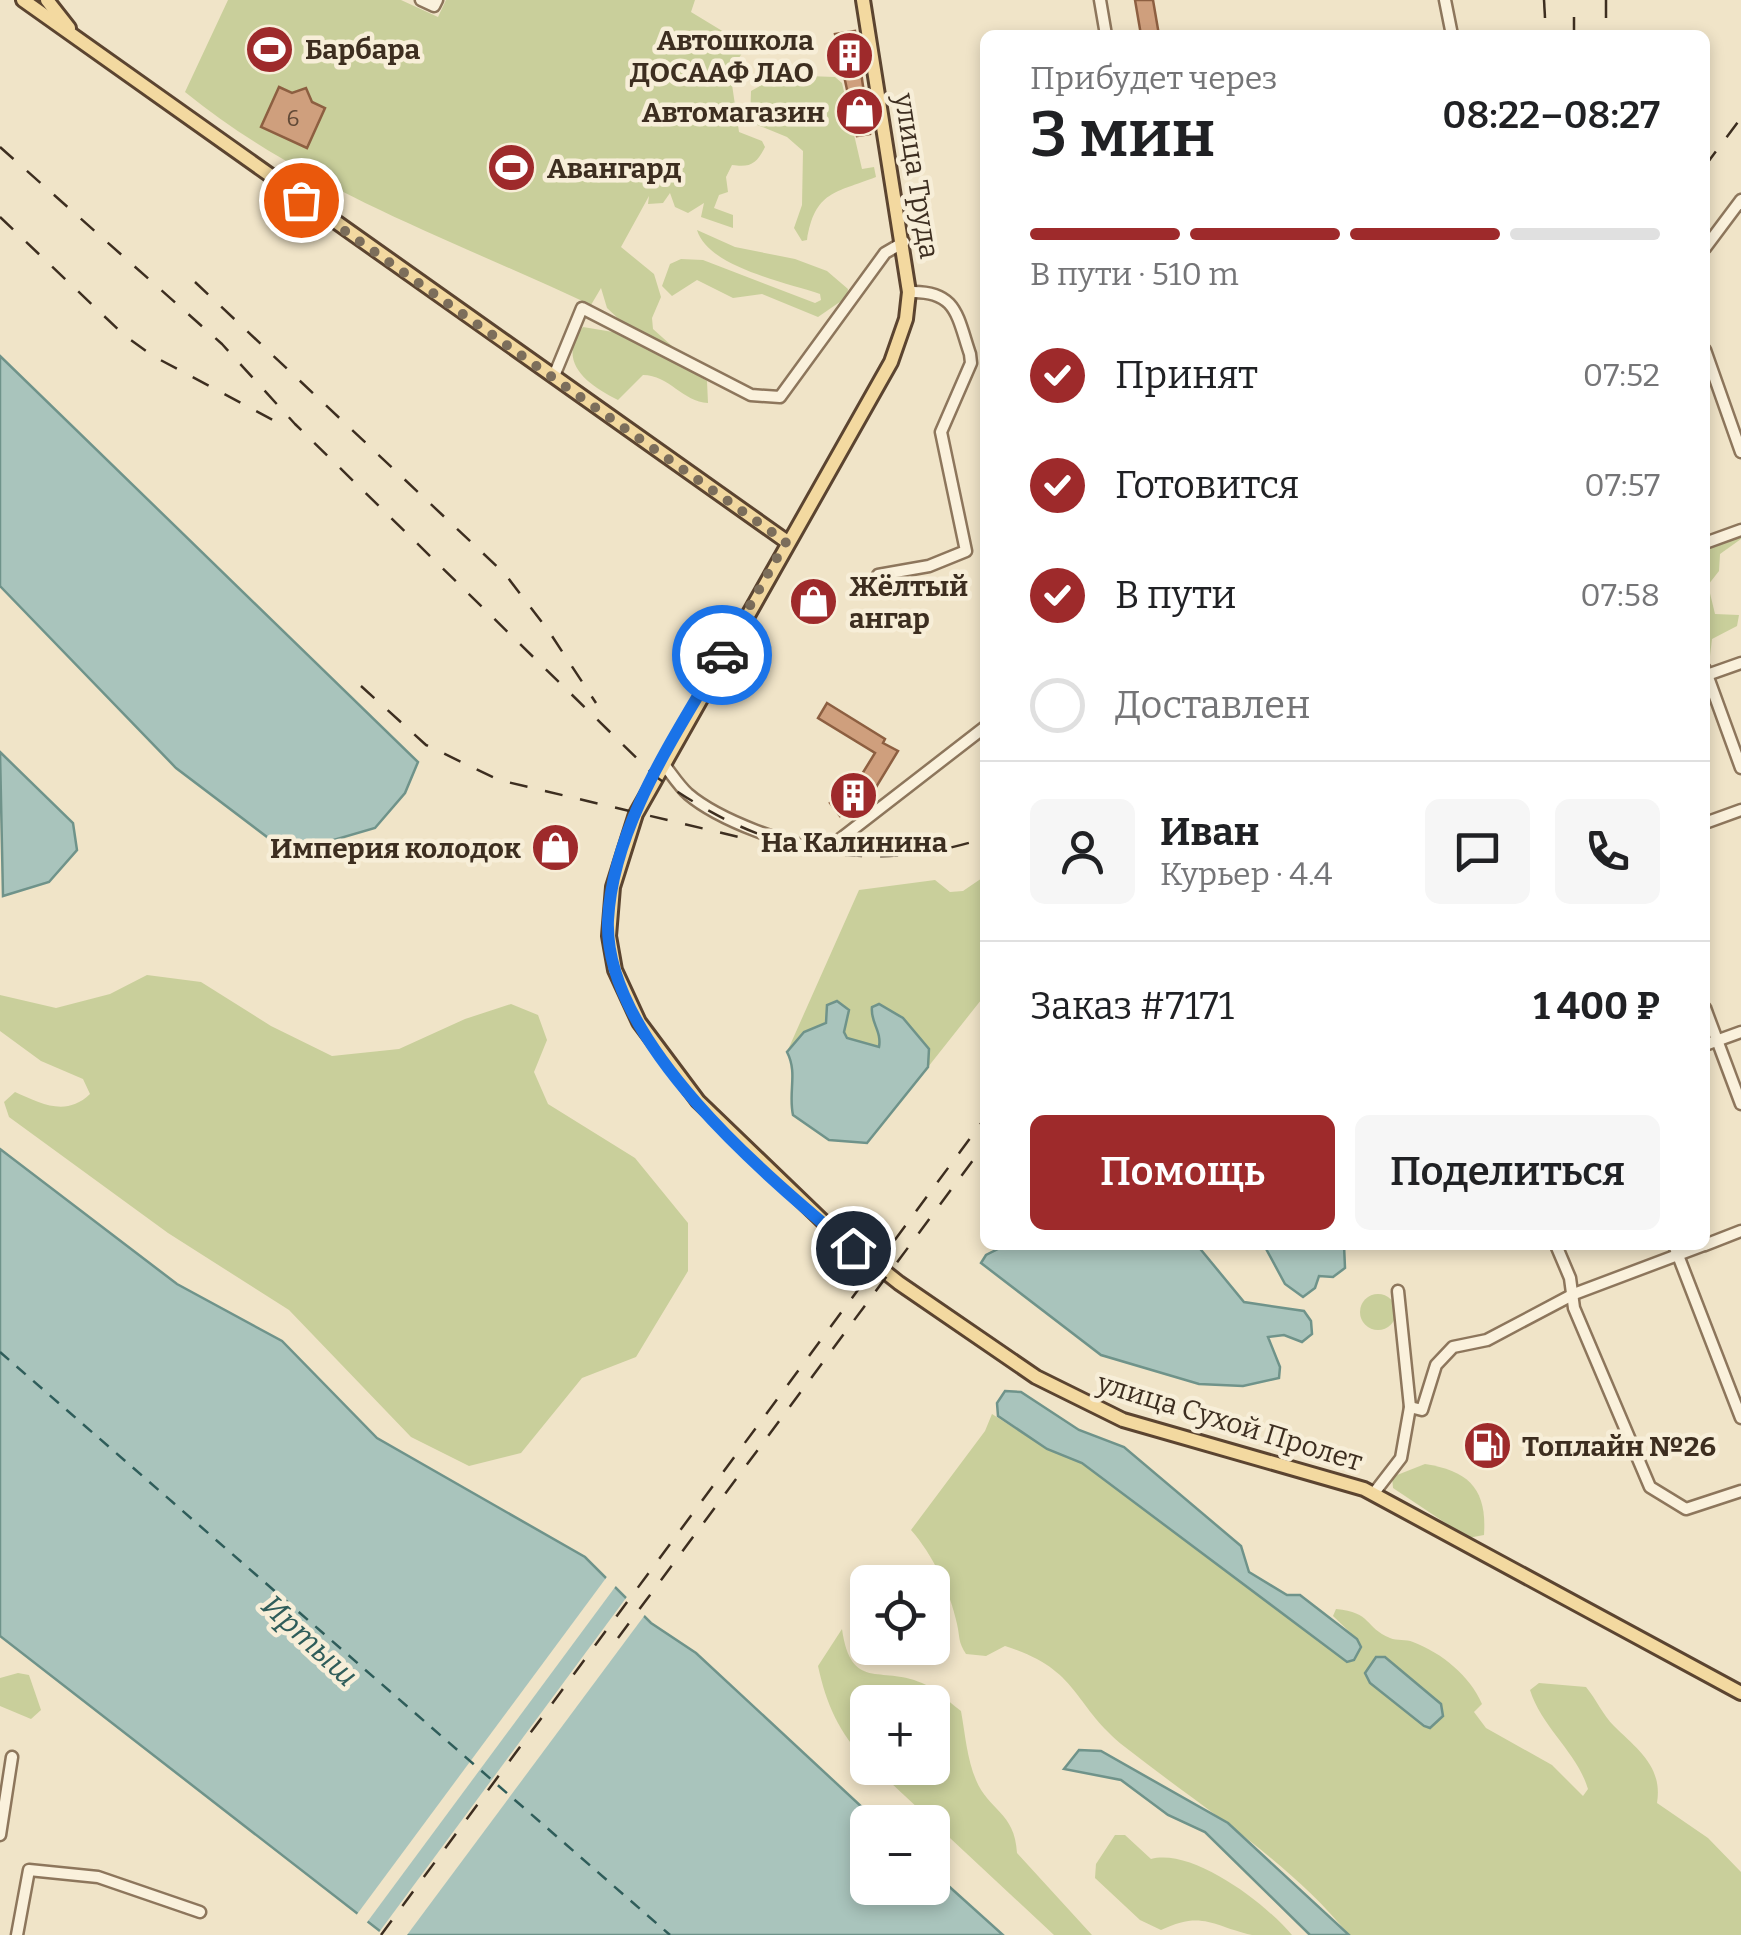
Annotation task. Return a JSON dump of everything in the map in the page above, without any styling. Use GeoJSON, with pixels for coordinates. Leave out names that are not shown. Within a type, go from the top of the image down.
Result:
{"type":"FeatureCollection","features":[{"type":"Feature","properties":{"kind":"main road"},"geometry":{"type":"LineString","coordinates":[[17,0],[786,542]]}},
{"type":"Feature","properties":{"kind":"main road"},"geometry":{"type":"LineString","coordinates":[[47,0],[80,42]]}},
{"type":"Feature","properties":{"kind":"main road","name":"улица Труда"},"geometry":{"type":"LineString","coordinates":[[865,0],[910,292]]}},
{"type":"Feature","properties":{"kind":"main road","name":"улица Сухой Пролет"},"geometry":{"type":"LineString","coordinates":[[910,292],[906,319],[891,362],[786,542],[636,814],[613,887],[608,936],[615,970],[652,1042],[698,1102],[760,1166],[885,1273],[1024,1369],[1102,1412],[1319,1473],[1374,1493],[1741,1693]]}},
{"type":"Feature","properties":{"kind":"street"},"geometry":{"type":"LineString","coordinates":[[421,0],[434,6],[437,0]]}},
{"type":"Feature","properties":{"kind":"street"},"geometry":{"type":"LineString","coordinates":[[1100,0],[1105,30]]}},
{"type":"Feature","properties":{"kind":"street"},"geometry":{"type":"LineString","coordinates":[[1445,0],[1451,30]]}},
{"type":"Feature","properties":{"kind":"street"},"geometry":{"type":"LineString","coordinates":[[1710,241],[1741,200]]}},
{"type":"Feature","properties":{"kind":"street"},"geometry":{"type":"LineString","coordinates":[[554,376],[582,308],[750,395],[780,396],[884,253],[904,242]]}},
{"type":"Feature","properties":{"kind":"street","name":"улица Труда"},"geometry":{"type":"LineString","coordinates":[[878,576],[965,554],[941,432],[971,363],[970,354],[950,302],[932,291],[910,292]]}},
{"type":"Feature","properties":{"kind":"street"},"geometry":{"type":"LineString","coordinates":[[1710,365],[1741,452]]}},
{"type":"Feature","properties":{"kind":"street"},"geometry":{"type":"LineString","coordinates":[[1710,392],[1718,389]]}},
{"type":"Feature","properties":{"kind":"street"},"geometry":{"type":"LineString","coordinates":[[1710,541],[1741,530]]}},
{"type":"Feature","properties":{"kind":"street"},"geometry":{"type":"LineString","coordinates":[[1710,671],[1741,663]]}},
{"type":"Feature","properties":{"kind":"street"},"geometry":{"type":"LineString","coordinates":[[1710,683],[1741,768]]}},
{"type":"Feature","properties":{"kind":"street"},"geometry":{"type":"LineString","coordinates":[[662,762],[686,792],[714,811],[783,840],[830,847],[980,732]]}},
{"type":"Feature","properties":{"kind":"street"},"geometry":{"type":"LineString","coordinates":[[1710,821],[1741,810]]}},
{"type":"Feature","properties":{"kind":"street"},"geometry":{"type":"LineString","coordinates":[[1741,1032],[1711,1043],[1741,1104]]}},
{"type":"Feature","properties":{"kind":"street"},"geometry":{"type":"LineString","coordinates":[[1710,1243],[1741,1230]]}},
{"type":"Feature","properties":{"kind":"street"},"geometry":{"type":"LineString","coordinates":[[1558,1250],[1574,1294],[1574,1308],[1650,1487],[1686,1509],[1741,1492]]}},
{"type":"Feature","properties":{"kind":"street"},"geometry":{"type":"LineString","coordinates":[[1374,1493],[1400,1458],[1436,1365],[1453,1346],[1487,1340],[1574,1294],[1676,1250],[1741,1418]]}},
{"type":"Feature","properties":{"kind":"street"},"geometry":{"type":"LineString","coordinates":[[1398,1291],[1416,1409]]}},
{"type":"Feature","properties":{"kind":"street"},"geometry":{"type":"LineString","coordinates":[[0,1836],[12,1757]]}},
{"type":"Feature","properties":{"kind":"street"},"geometry":{"type":"LineString","coordinates":[[17,1935],[29,1870],[98,1877],[200,1912]]}},
{"type":"Feature","properties":{"kind":"green space"},"geometry":{"type":"Polygon","coordinates":[[[228,0],[401,0],[438,17],[446,0],[695,0],[691,12],[747,46],[730,71],[739,132],[762,141],[765,147],[753,163],[732,165],[726,177],[728,192],[719,195],[714,208],[733,215],[733,228],[701,217],[704,203],[688,213],[675,207],[670,193],[663,203],[648,204],[649,196],[621,247],[654,274],[661,297],[652,318],[653,329],[672,346],[666,357],[707,381],[708,403],[699,402],[652,376],[643,375],[618,400],[586,379],[578,370],[573,350],[583,327],[619,333],[625,325],[607,308],[601,288],[591,305],[381,210],[279,157],[185,92],[228,0]]]}},
{"type":"Feature","properties":{"kind":"green space"},"geometry":{"type":"Polygon","coordinates":[[[780,75],[835,77],[842,83],[862,169],[874,167],[876,177],[829,196],[815,212],[807,240],[802,241],[794,228],[802,205],[803,151],[787,137],[750,122],[751,91],[780,75]]]}},
{"type":"Feature","properties":{"kind":"green space"},"geometry":{"type":"Polygon","coordinates":[[[697,230],[735,247],[795,259],[827,271],[848,289],[847,297],[818,317],[762,294],[733,298],[697,280],[672,296],[662,286],[670,264],[681,259],[703,260],[815,303],[821,300],[820,294],[750,271],[716,254],[697,230]]]}},
{"type":"Feature","properties":{"kind":"green space"},"geometry":{"type":"Polygon","coordinates":[[[1741,531],[1741,539],[1720,554],[1719,571],[1710,582],[1710,544],[1741,531]]]}},
{"type":"Feature","properties":{"kind":"green space"},"geometry":{"type":"Polygon","coordinates":[[[1710,593],[1715,614],[1739,615],[1737,626],[1712,639],[1710,656],[1710,593]]]}},
{"type":"Feature","properties":{"kind":"green space"},"geometry":{"type":"Polygon","coordinates":[[[980,879],[980,1001],[928,1067],[929,1049],[871,1014],[881,1034],[879,1047],[847,1038],[827,1023],[804,1032],[787,1052],[859,890],[935,880],[950,892],[963,891],[980,879]]]}},
{"type":"Feature","properties":{"kind":"green space"},"geometry":{"type":"Polygon","coordinates":[[[147,975],[201,982],[271,1026],[332,1056],[399,1049],[465,1019],[511,1004],[538,1015],[547,1040],[534,1072],[548,1104],[635,1158],[688,1223],[688,1271],[636,1357],[582,1378],[521,1453],[469,1466],[411,1437],[289,1310],[168,1233],[9,1117],[4,1102],[15,1092],[63,1107],[90,1094],[83,1079],[41,1061],[0,1031],[0,995],[56,1008],[110,994],[147,975]]]}},
{"type":"Feature","properties":{"kind":"green space"},"geometry":{"type":"Polygon","coordinates":[[[1378,1294],[1391,1299],[1396,1312],[1391,1325],[1378,1330],[1365,1325],[1360,1312],[1365,1299],[1378,1294]]]}},
{"type":"Feature","properties":{"kind":"green space"},"geometry":{"type":"Polygon","coordinates":[[[992,1414],[1047,1449],[1082,1463],[1138,1501],[1347,1662],[1357,1639],[1333,1616],[1336,1609],[1356,1613],[1390,1638],[1410,1641],[1434,1652],[1470,1684],[1482,1704],[1474,1712],[1486,1728],[1552,1765],[1583,1796],[1588,1789],[1583,1776],[1535,1704],[1530,1690],[1539,1683],[1586,1687],[1610,1722],[1652,1768],[1657,1803],[1708,1838],[1741,1872],[1741,1935],[1349,1935],[1271,1858],[1107,1731],[1048,1666],[1005,1646],[986,1656],[966,1654],[950,1600],[950,1565],[934,1565],[911,1530],[985,1431],[992,1414]]]}},
{"type":"Feature","properties":{"kind":"green space"},"geometry":{"type":"Polygon","coordinates":[[[1425,1464],[1454,1472],[1472,1485],[1482,1506],[1484,1535],[1468,1538],[1393,1488],[1392,1477],[1425,1464]]]}},
{"type":"Feature","properties":{"kind":"green space"},"geometry":{"type":"Polygon","coordinates":[[[842,1629],[850,1665],[925,1685],[850,1685],[850,1741],[835,1717],[818,1666],[842,1629]]]}},
{"type":"Feature","properties":{"kind":"green space"},"geometry":{"type":"Polygon","coordinates":[[[18,1673],[29,1675],[41,1710],[31,1719],[0,1706],[0,1678],[18,1673]]]}},
{"type":"Feature","properties":{"kind":"green space"},"geometry":{"type":"Polygon","coordinates":[[[950,1702],[961,1711],[976,1780],[1006,1820],[1017,1853],[1092,1935],[1054,1935],[950,1838],[950,1805],[915,1805],[893,1785],[950,1785],[950,1702]]]}},
{"type":"Feature","properties":{"kind":"green space"},"geometry":{"type":"Polygon","coordinates":[[[1115,1835],[1125,1835],[1151,1859],[1187,1862],[1227,1881],[1292,1935],[1252,1935],[1198,1920],[1161,1930],[1140,1920],[1095,1878],[1096,1864],[1115,1835]]]}},
{"type":"Feature","properties":{"kind":"water"},"geometry":{"type":"Polygon","coordinates":[[[0,356],[418,762],[405,793],[375,828],[320,844],[271,840],[176,768],[0,586],[0,356]]]}},
{"type":"Feature","properties":{"kind":"water"},"geometry":{"type":"Polygon","coordinates":[[[0,752],[73,823],[77,850],[49,882],[3,896],[0,752]]]}},
{"type":"Feature","properties":{"kind":"water"},"geometry":{"type":"Polygon","coordinates":[[[837,1001],[849,1010],[844,1032],[847,1038],[879,1047],[872,1007],[879,1004],[903,1018],[929,1049],[928,1067],[867,1143],[829,1140],[793,1115],[792,1067],[787,1052],[804,1032],[826,1023],[827,1005],[837,1001]]]}},
{"type":"Feature","properties":{"kind":"water","name":"Иртыш"},"geometry":{"type":"Polygon","coordinates":[[[0,1149],[177,1284],[282,1341],[377,1438],[585,1557],[651,1623],[696,1653],[860,1805],[850,1805],[850,1905],[950,1905],[950,1887],[1003,1935],[385,1935],[0,1636],[0,1149]]]}},
{"type":"Feature","properties":{"kind":"water"},"geometry":{"type":"Polygon","coordinates":[[[996,1250],[1201,1250],[1244,1302],[1304,1311],[1311,1321],[1312,1334],[1302,1342],[1284,1335],[1268,1337],[1280,1367],[1279,1378],[1243,1386],[1199,1384],[1101,1355],[981,1263],[996,1250]]]}},
{"type":"Feature","properties":{"kind":"water"},"geometry":{"type":"Polygon","coordinates":[[[1267,1250],[1344,1250],[1345,1268],[1333,1277],[1319,1276],[1315,1288],[1303,1297],[1285,1284],[1267,1250]]]}},
{"type":"Feature","properties":{"kind":"water"},"geometry":{"type":"Polygon","coordinates":[[[1005,1391],[1021,1392],[1079,1430],[1124,1447],[1241,1546],[1249,1572],[1287,1595],[1300,1595],[1357,1639],[1361,1647],[1354,1660],[1347,1662],[1082,1463],[1047,1449],[998,1416],[997,1403],[1005,1391]]]}},
{"type":"Feature","properties":{"kind":"water"},"geometry":{"type":"Polygon","coordinates":[[[1376,1657],[1385,1657],[1441,1704],[1443,1716],[1430,1728],[1424,1726],[1370,1683],[1365,1673],[1376,1657]]]}},
{"type":"Feature","properties":{"kind":"water"},"geometry":{"type":"Polygon","coordinates":[[[1079,1750],[1101,1751],[1228,1823],[1349,1935],[1310,1935],[1205,1832],[1168,1815],[1121,1780],[1064,1769],[1079,1750]]]}},
{"type":"Feature","properties":{"kind":"pier"},"geometry":{"type":"Polygon","coordinates":[[[609,1574],[618,1583],[365,1925],[355,1917],[609,1574]]]}},
{"type":"Feature","properties":{"kind":"pier"},"geometry":{"type":"Polygon","coordinates":[[[629,1594],[647,1612],[407,1935],[377,1935],[629,1594]]]}},
{"type":"Feature","properties":{"kind":"building"},"geometry":{"type":"Polygon","coordinates":[[[1135,0],[1153,0],[1158,30],[1140,30],[1135,0]]]}},
{"type":"Feature","properties":{"kind":"building"},"geometry":{"type":"Polygon","coordinates":[[[855,31],[870,134],[857,136],[835,34],[855,31]]]}},
{"type":"Feature","properties":{"kind":"building"},"geometry":{"type":"Polygon","coordinates":[[[279,87],[292,93],[306,88],[312,102],[325,108],[307,148],[261,127],[279,87]]]}},
{"type":"Feature","properties":{"kind":"building"},"geometry":{"type":"Polygon","coordinates":[[[827,703],[898,751],[875,789],[840,816],[830,803],[859,779],[875,753],[818,718],[827,703]]]}},
{"type":"Feature","properties":{"kind":"ferry route"},"geometry":{"type":"LineString","coordinates":[[0,1352],[670,1935]]}},
{"type":"Feature","properties":{"kind":"railway"},"geometry":{"type":"LineString","coordinates":[[1544,0],[1546,30]]}},
{"type":"Feature","properties":{"kind":"railway"},"geometry":{"type":"LineString","coordinates":[[1574,0],[1574,30]]}},
{"type":"Feature","properties":{"kind":"railway"},"geometry":{"type":"LineString","coordinates":[[1606,0],[1606,30]]}},
{"type":"Feature","properties":{"kind":"railway"},"geometry":{"type":"LineString","coordinates":[[1710,159],[1741,118]]}},
{"type":"Feature","properties":{"kind":"railway"},"geometry":{"type":"LineString","coordinates":[[0,147],[222,344],[295,424],[655,776],[732,823],[812,850],[896,856],[980,839]]}},
{"type":"Feature","properties":{"kind":"railway"},"geometry":{"type":"LineString","coordinates":[[0,217],[124,335],[153,356],[288,428]]}},
{"type":"Feature","properties":{"kind":"railway"},"geometry":{"type":"LineString","coordinates":[[195,282],[505,574],[596,703]]}},
{"type":"Feature","properties":{"kind":"railway"},"geometry":{"type":"LineString","coordinates":[[361,686],[426,745],[499,780],[743,838]]}},
{"type":"Feature","properties":{"kind":"railway"},"geometry":{"type":"LineString","coordinates":[[381,1935],[980,1125]]}},
{"type":"Feature","properties":{"kind":"railway"},"geometry":{"type":"LineString","coordinates":[[618,1638],[980,1151]]}},
{"type":"Feature","properties":{"kind":"way so far"},"geometry":{"type":"LineString","coordinates":[[301,200],[666,452],[786,542],[722,655]]}},
{"type":"Feature","properties":{"kind":"place","name":"Барбара"},"geometry":{"type":"Point","coordinates":[270,49]}},
{"type":"Feature","properties":{"kind":"place","name":"Автошкола ДОСААФ ЛАО"},"geometry":{"type":"Point","coordinates":[849,56]}},
{"type":"Feature","properties":{"kind":"place","name":"Автомагазин"},"geometry":{"type":"Point","coordinates":[860,112]}},
{"type":"Feature","properties":{"kind":"place","name":"Авангард"},"geometry":{"type":"Point","coordinates":[512,168]}},
{"type":"Feature","properties":{"kind":"place","name":"Жёлтый ангар"},"geometry":{"type":"Point","coordinates":[814,602]}},
{"type":"Feature","properties":{"kind":"place","name":"На Калинина"},"geometry":{"type":"Point","coordinates":[854,795]}},
{"type":"Feature","properties":{"kind":"place","name":"Империя колодок"},"geometry":{"type":"Point","coordinates":[556,848]}},
{"type":"Feature","properties":{"kind":"place","name":"Топлайн №26"},"geometry":{"type":"Point","coordinates":[1487,1446]}},
{"type":"Feature","properties":{"kind":"route"},"geometry":{"type":"LineString","coordinates":[[722,655],[645,794],[626,840],[608,918],[615,970],[639,1022],[698,1102],[760,1166],[853,1248]]}}]}
